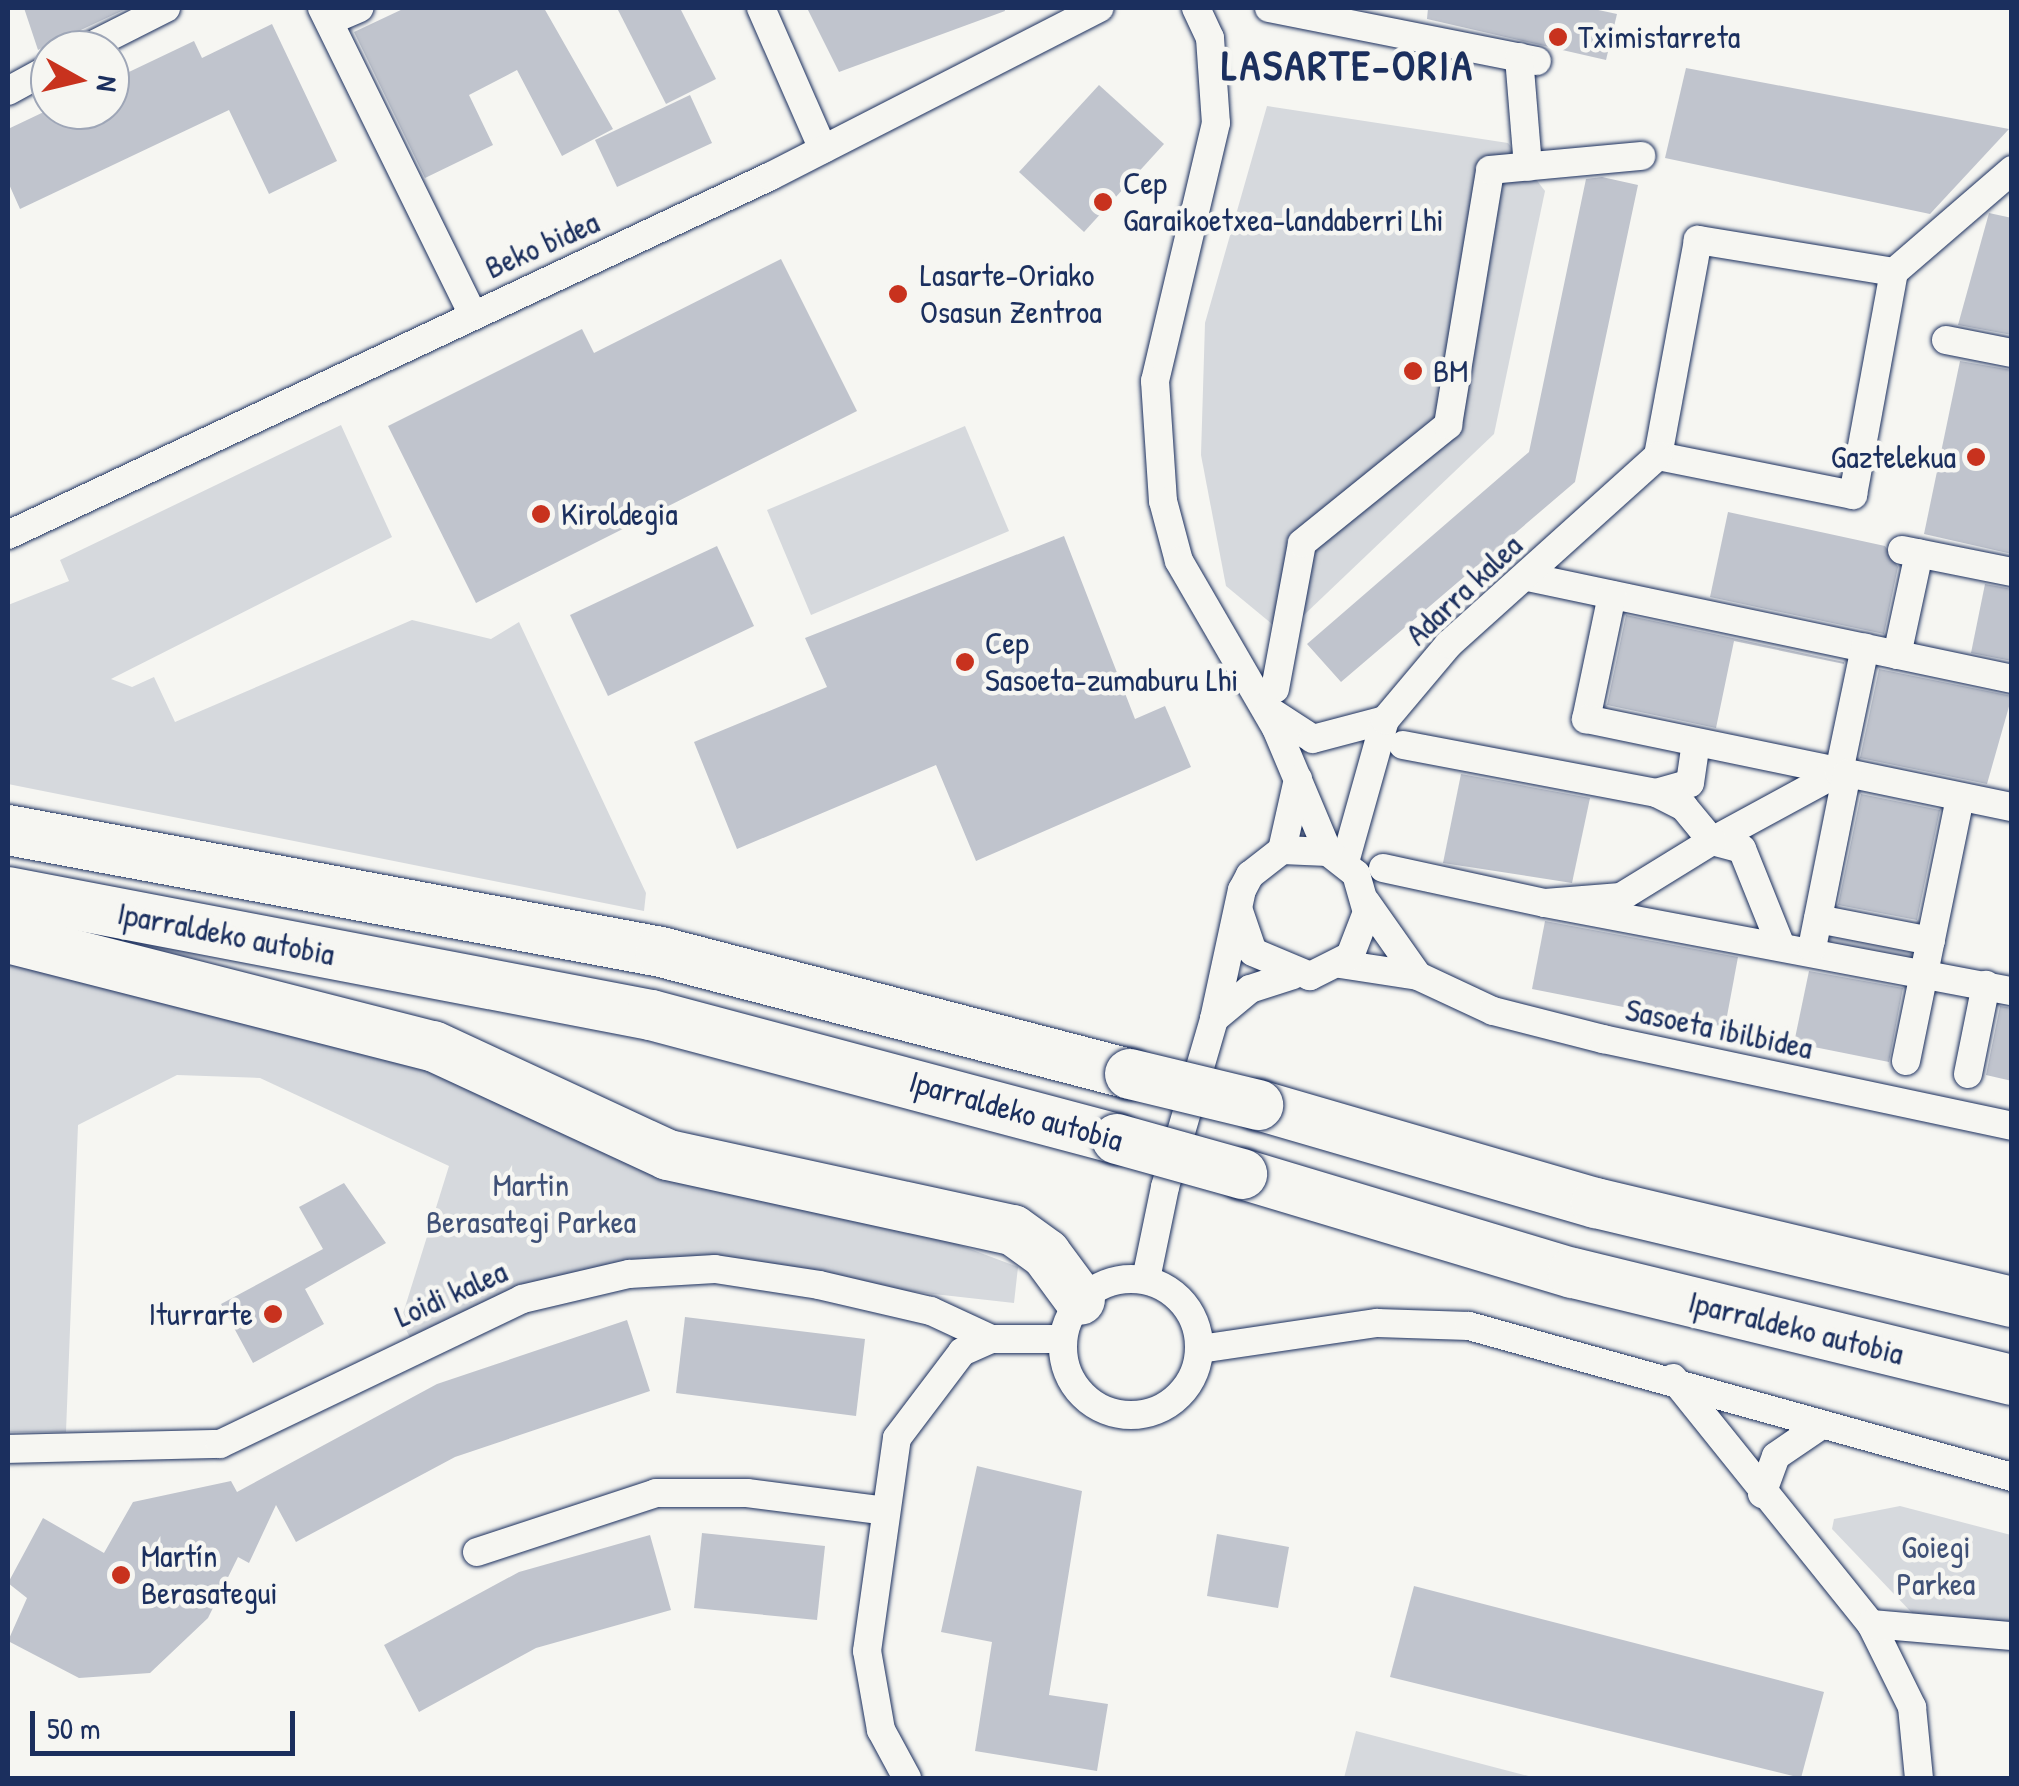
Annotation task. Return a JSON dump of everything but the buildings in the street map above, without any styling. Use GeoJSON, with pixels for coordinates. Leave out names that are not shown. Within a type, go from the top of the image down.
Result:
{"type":"FeatureCollection","features":[{"type":"Feature","properties":{"kind":"highway","name":"Iparraldeko autobia"},"geometry":{"type":"LineString","coordinates":[[8,830],[660,952],[1258,1105],[1596,1204],[2012,1302]]}},
{"type":"Feature","properties":{"kind":"highway","name":"Iparraldeko autobia"},"geometry":{"type":"LineString","coordinates":[[8,892],[650,1015],[1117,1139],[1573,1272],[2012,1380]]}},
{"type":"Feature","properties":{"kind":"highway"},"geometry":{"type":"LineString","coordinates":[[8,938],[433,1046],[668,1155],[1013,1230],[1046,1254],[1071,1320]]}},
{"type":"Feature","properties":{"kind":"street"},"geometry":{"type":"LineString","coordinates":[[123,30],[166,8]]}},
{"type":"Feature","properties":{"kind":"street"},"geometry":{"type":"LineString","coordinates":[[359,8],[325,14],[473,315]]}},
{"type":"Feature","properties":{"kind":"street"},"geometry":{"type":"LineString","coordinates":[[761,8],[823,149]]}},
{"type":"Feature","properties":{"kind":"street","name":"Beko bidea"},"geometry":{"type":"LineString","coordinates":[[8,535],[823,149],[1099,8]]}},
{"type":"Feature","properties":{"kind":"street"},"geometry":{"type":"LineString","coordinates":[[1196,8],[1210,38],[1216,123],[1167,305],[1156,452],[1179,561],[1267,695],[1298,777],[1336,857],[1418,976]]}},
{"type":"Feature","properties":{"kind":"street"},"geometry":{"type":"LineString","coordinates":[[1269,8],[1374,15],[1528,59],[1528,166]]}},
{"type":"Feature","properties":{"kind":"street"},"geometry":{"type":"LineString","coordinates":[[8,91],[30,79]]}},
{"type":"Feature","properties":{"kind":"street"},"geometry":{"type":"LineString","coordinates":[[1267,695],[1302,543],[1448,425],[1490,170],[1641,156]]}},
{"type":"Feature","properties":{"kind":"street"},"geometry":{"type":"LineString","coordinates":[[1894,272],[1698,240],[1658,456],[1852,496],[1894,272],[2012,170]]}},
{"type":"Feature","properties":{"kind":"street"},"geometry":{"type":"LineString","coordinates":[[1946,340],[2012,353]]}},
{"type":"Feature","properties":{"kind":"street","name":"Adarra kalea"},"geometry":{"type":"LineString","coordinates":[[1336,857],[1386,720],[1449,644],[1528,577],[1658,456]]}},
{"type":"Feature","properties":{"kind":"street"},"geometry":{"type":"LineString","coordinates":[[1896,654],[1911,552],[2012,572]]}},
{"type":"Feature","properties":{"kind":"street"},"geometry":{"type":"LineString","coordinates":[[1528,577],[2012,678]]}},
{"type":"Feature","properties":{"kind":"street"},"geometry":{"type":"LineString","coordinates":[[1612,595],[1586,719],[2012,808]]}},
{"type":"Feature","properties":{"kind":"street"},"geometry":{"type":"LineString","coordinates":[[1812,948],[1865,648]]}},
{"type":"Feature","properties":{"kind":"street"},"geometry":{"type":"LineString","coordinates":[[1267,695],[1314,739],[1386,720]]}},
{"type":"Feature","properties":{"kind":"street"},"geometry":{"type":"LineString","coordinates":[[1656,792],[1690,783],[1696,742]]}},
{"type":"Feature","properties":{"kind":"street"},"geometry":{"type":"LineString","coordinates":[[1403,744],[1656,792],[1684,807],[1712,841],[1742,849],[1779,941]]}},
{"type":"Feature","properties":{"kind":"street"},"geometry":{"type":"LineString","coordinates":[[1545,903],[1621,897],[1712,841],[1843,772]]}},
{"type":"Feature","properties":{"kind":"street"},"geometry":{"type":"LineString","coordinates":[[1146,1279],[1239,911],[1250,876],[1282,850],[1298,777]]}},
{"type":"Feature","properties":{"kind":"street"},"geometry":{"type":"LineString","coordinates":[[1906,1061],[1960,797]]}},
{"type":"Feature","properties":{"kind":"street"},"geometry":{"type":"LineString","coordinates":[[1282,850],[1336,857]]}},
{"type":"Feature","properties":{"kind":"street"},"geometry":{"type":"LineString","coordinates":[[1383,868],[1545,903],[1779,941],[1999,988],[1968,1074]]}},
{"type":"Feature","properties":{"kind":"street"},"geometry":{"type":"LineString","coordinates":[[1214,1018],[1250,989],[1340,964],[1363,936],[1366,902]]}},
{"type":"Feature","properties":{"kind":"street"},"geometry":{"type":"LineString","coordinates":[[1239,911],[1253,952],[1293,975]]}},
{"type":"Feature","properties":{"kind":"street"},"geometry":{"type":"LineString","coordinates":[[1818,919],[1931,941]]}},
{"type":"Feature","properties":{"kind":"street","name":"Sasoeta ibilbidea"},"geometry":{"type":"LineString","coordinates":[[1340,964],[1418,976],[1539,1024],[2012,1126]]}},
{"type":"Feature","properties":{"kind":"street","name":"Loidi kalea"},"geometry":{"type":"LineString","coordinates":[[8,1449],[220,1444],[522,1299],[629,1274],[715,1269],[819,1285],[931,1312],[992,1339],[1071,1320]]}},
{"type":"Feature","properties":{"kind":"street"},"geometry":{"type":"LineString","coordinates":[[1116,1279],[1146,1279],[1190,1313],[1200,1349],[1178,1396],[1127,1416],[1082,1396],[1071,1320],[1116,1279]]}},
{"type":"Feature","properties":{"kind":"street"},"geometry":{"type":"LineString","coordinates":[[1200,1349],[1376,1323],[1468,1326],[1674,1378],[1820,1426],[2012,1477]]}},
{"type":"Feature","properties":{"kind":"street"},"geometry":{"type":"LineString","coordinates":[[908,1778],[870,1688],[880,1510],[897,1438],[917,1404],[962,1352],[992,1339]]}},
{"type":"Feature","properties":{"kind":"street"},"geometry":{"type":"LineString","coordinates":[[1674,1378],[1762,1494],[1871,1624],[1912,1707],[1919,1778]]}},
{"type":"Feature","properties":{"kind":"street"},"geometry":{"type":"LineString","coordinates":[[1762,1494],[1776,1456],[1820,1426]]}},
{"type":"Feature","properties":{"kind":"street"},"geometry":{"type":"LineString","coordinates":[[477,1552],[656,1493],[747,1492],[880,1510]]}},
{"type":"Feature","properties":{"kind":"street"},"geometry":{"type":"LineString","coordinates":[[1871,1624],[2012,1636]]}},
{"type":"Feature","properties":{"kind":"green space"},"geometry":{"type":"Polygon","coordinates":[[[1267,106],[1508,143],[1545,191],[1494,434],[1284,634],[1226,586],[1201,455],[1205,323],[1267,106]]]}},
{"type":"Feature","properties":{"kind":"green space"},"geometry":{"type":"Polygon","coordinates":[[[341,425],[392,537],[111,679],[132,687],[154,677],[175,722],[412,620],[491,639],[519,622],[646,893],[644,911],[8,784],[8,605],[69,581],[60,560],[341,425]]]}},
{"type":"Feature","properties":{"kind":"green space"},"geometry":{"type":"Polygon","coordinates":[[[965,426],[1009,531],[811,615],[767,510],[965,426]]]}},
{"type":"Feature","properties":{"kind":"green space","name":"Martin Berasategi Parkea"},"geometry":{"type":"Polygon","coordinates":[[[8,950],[477,1080],[933,1235],[1018,1267],[1014,1303],[738,1272],[568,1285],[415,1347],[401,1320],[449,1166],[260,1078],[177,1075],[78,1125],[66,1432],[8,1432],[8,950]]]}},
{"type":"Feature","properties":{"kind":"green space","name":"Goiegi Parkea"},"geometry":{"type":"Polygon","coordinates":[[[1900,1506],[2011,1535],[2011,1632],[1913,1614],[1832,1529],[1834,1519],[1900,1506]]]}},
{"type":"Feature","properties":{"kind":"green space"},"geometry":{"type":"Polygon","coordinates":[[[1356,1731],[1536,1778],[1344,1778],[1356,1731]]]}},
{"type":"Feature","properties":{"kind":"place","name":"Tximistarreta"},"geometry":{"type":"Point","coordinates":[1558,37]}},
{"type":"Feature","properties":{"kind":"place","name":"Cep Garaikoetxea-landaberri Lhi"},"geometry":{"type":"Point","coordinates":[1103,202]}},
{"type":"Feature","properties":{"kind":"place","name":"Lasarte-Oriako Osasun Zentroa"},"geometry":{"type":"Point","coordinates":[898,294]}},
{"type":"Feature","properties":{"kind":"place","name":"BM"},"geometry":{"type":"Point","coordinates":[1413,371]}},
{"type":"Feature","properties":{"kind":"place","name":"Gaztelekua"},"geometry":{"type":"Point","coordinates":[1976,457]}},
{"type":"Feature","properties":{"kind":"place","name":"Kiroldegia"},"geometry":{"type":"Point","coordinates":[541,514]}},
{"type":"Feature","properties":{"kind":"place","name":"Cep Sasoeta-zumaburu Lhi"},"geometry":{"type":"Point","coordinates":[965,662]}},
{"type":"Feature","properties":{"kind":"place","name":"Iturrarte"},"geometry":{"type":"Point","coordinates":[273,1314]}},
{"type":"Feature","properties":{"kind":"place","name":"Martín Berasategui"},"geometry":{"type":"Point","coordinates":[121,1575]}},
{"type":"Feature","properties":{"kind":"district","name":"LASARTE-ORIA"},"geometry":{"type":"Point","coordinates":[1348,65]}}]}
